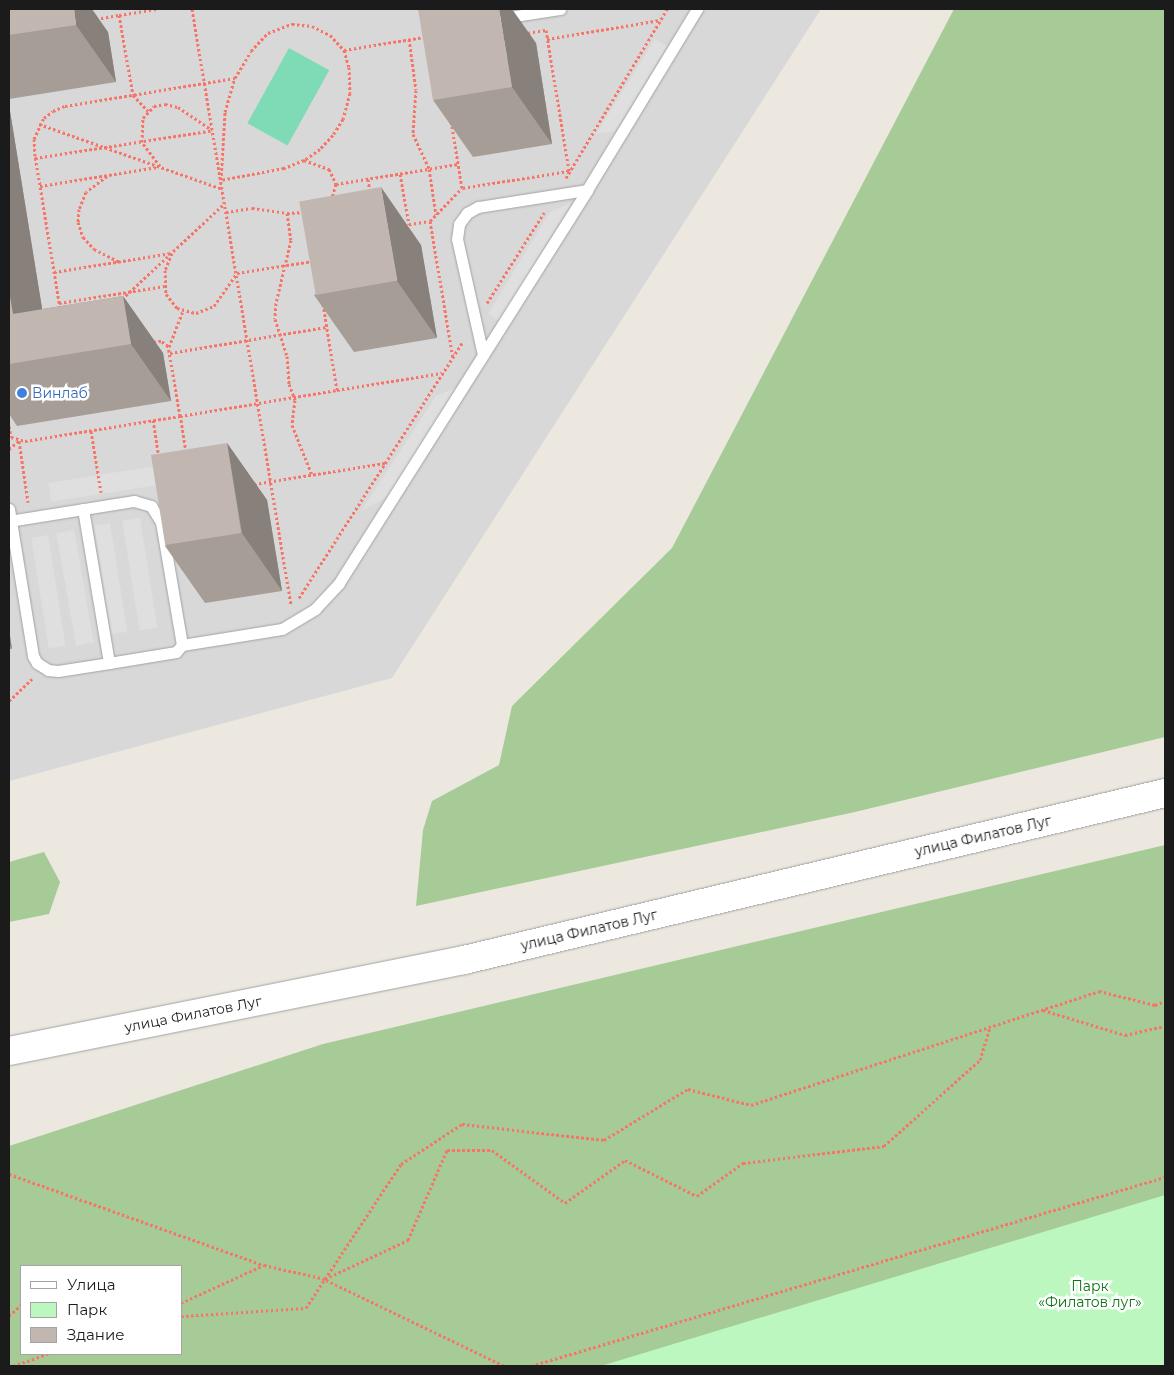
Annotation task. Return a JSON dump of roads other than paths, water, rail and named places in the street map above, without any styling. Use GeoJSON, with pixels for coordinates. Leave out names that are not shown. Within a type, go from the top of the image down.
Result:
{"type":"FeatureCollection","features":[{"type":"Feature","properties":{"kind":"street","name":"улица Филатов Луг"},"geometry":{"type":"LineString","coordinates":[[9,1051],[464,960],[1165,793]]}},
{"type":"Feature","properties":{"kind":"lane"},"geometry":{"type":"LineString","coordinates":[[488,20],[560,9]]}},
{"type":"Feature","properties":{"kind":"lane"},"geometry":{"type":"LineString","coordinates":[[9,509],[33,656],[42,667],[58,671],[176,652],[182,645],[282,629],[315,609],[339,583],[587,190],[696,9]]}},
{"type":"Feature","properties":{"kind":"lane"},"geometry":{"type":"LineString","coordinates":[[483,355],[457,239],[459,224],[467,213],[478,207],[587,190]]}},
{"type":"Feature","properties":{"kind":"lane"},"geometry":{"type":"LineString","coordinates":[[10,521],[103,506],[144,502],[157,512],[161,522],[182,645]]}},
{"type":"Feature","properties":{"kind":"lane"},"geometry":{"type":"LineString","coordinates":[[83,509],[109,663]]}},
{"type":"Feature","properties":{"kind":"lane"},"geometry":{"type":"LineString","coordinates":[[9,586],[21,584]]}},
{"type":"Feature","properties":{"kind":"place","name":"Винлаб"},"geometry":{"type":"Point","coordinates":[22,393]}},
{"type":"Feature","properties":{"kind":"park label","name":"Парк «Филатов луг»"},"geometry":{"type":"Point","coordinates":[1090,1294]}}]}
